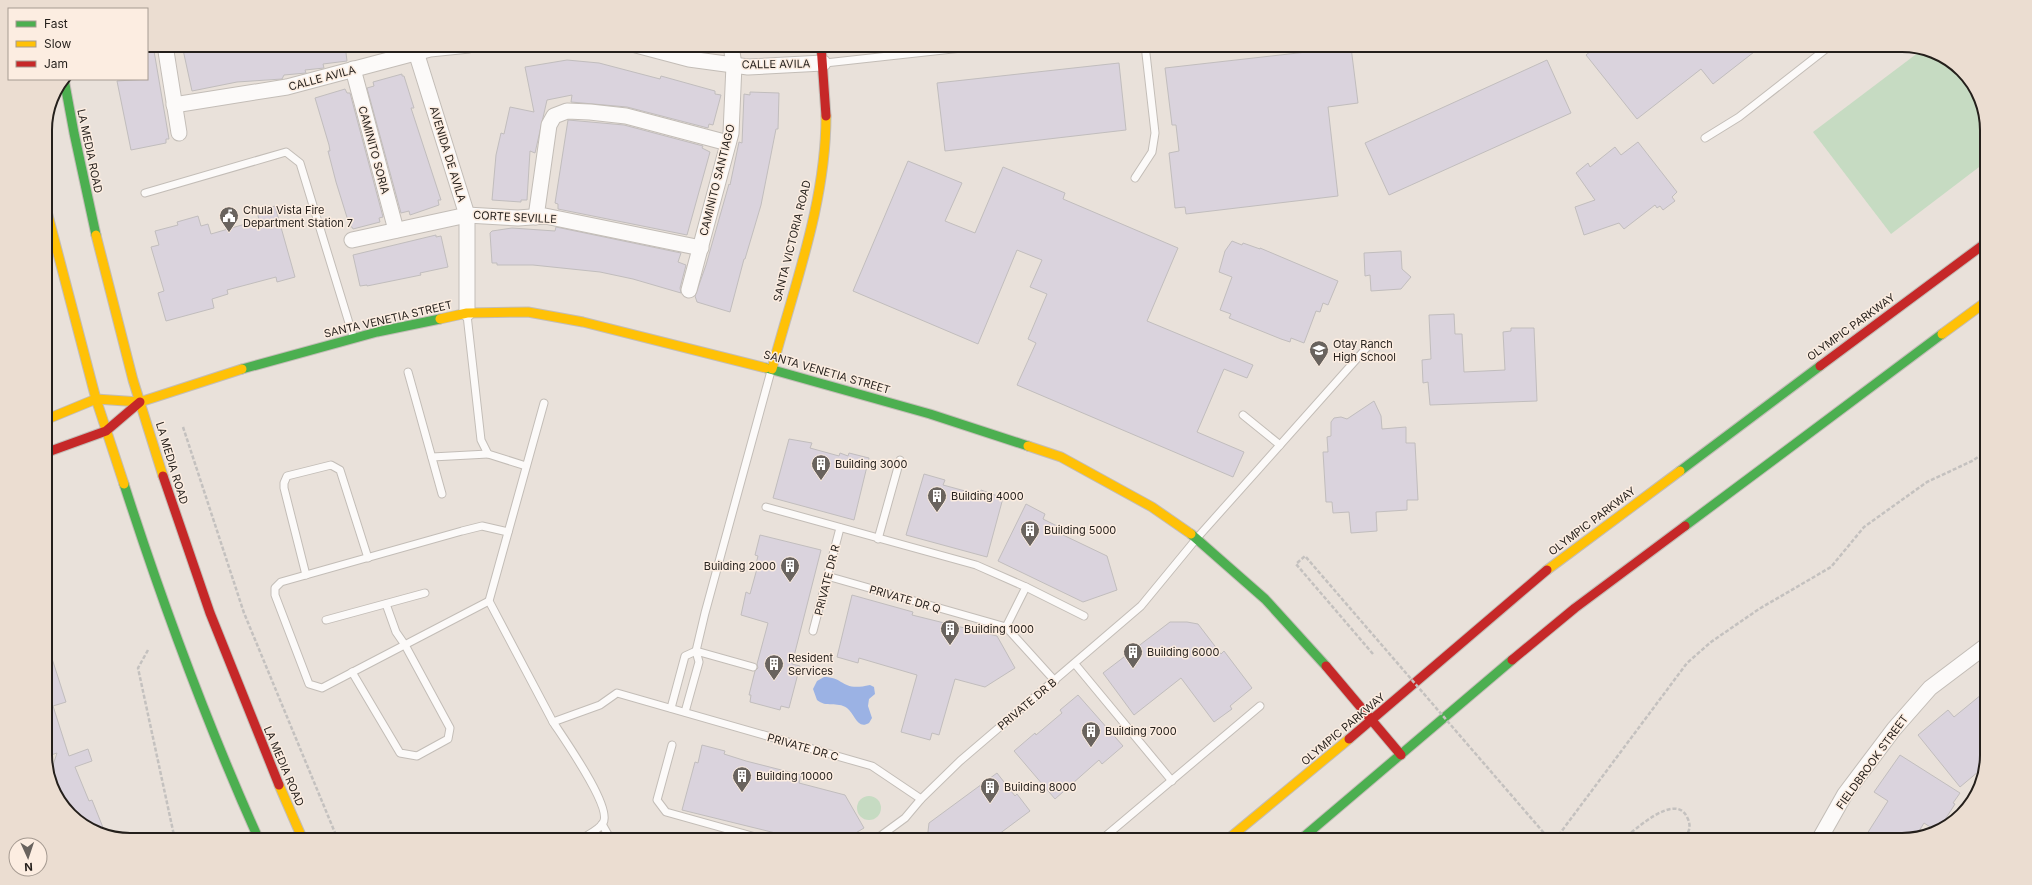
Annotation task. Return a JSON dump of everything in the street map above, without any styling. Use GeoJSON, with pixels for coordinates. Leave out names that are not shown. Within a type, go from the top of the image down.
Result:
{"type":"FeatureCollection","features":[{"type":"Feature","properties":{"kind":"main road","name":"SANTA VICTORIA ROAD"},"geometry":{"type":"LineString","coordinates":[[772,369],[811,223],[824,160],[826,118],[822,52]]}},
{"type":"Feature","properties":{"kind":"main road","name":"LA MEDIA ROAD"},"geometry":{"type":"LineString","coordinates":[[66,86],[109,289],[140,402],[192,566],[279,786],[300,833]]}},
{"type":"Feature","properties":{"kind":"main road"},"geometry":{"type":"LineString","coordinates":[[52,231],[96,399],[152,571],[178,644],[255,833]]}},
{"type":"Feature","properties":{"kind":"main road","name":"OLYMPIC PARKWAY"},"geometry":{"type":"LineString","coordinates":[[1236,833],[1372,722],[1547,570],[1980,247]]}},
{"type":"Feature","properties":{"kind":"main road"},"geometry":{"type":"LineString","coordinates":[[1308,833],[1401,755],[1448,713],[1575,608],[1980,306]]}},
{"type":"Feature","properties":{"kind":"main road","name":"SANTA VENETIA STREET"},"geometry":{"type":"LineString","coordinates":[[52,450],[106,430],[140,402],[235,371],[353,338],[467,313],[536,314],[583,322],[772,369],[930,414],[1061,457],[1152,507],[1197,538],[1265,599],[1319,657],[1401,755]]}},
{"type":"Feature","properties":{"kind":"main road","name":"SANTA VENETIA STREET"},"geometry":{"type":"LineString","coordinates":[[52,417],[96,399],[140,402]]}},
{"type":"Feature","properties":{"kind":"street"},"geometry":{"type":"LineString","coordinates":[[166,52],[179,133]]}},
{"type":"Feature","properties":{"kind":"street","name":"CALLE AVILA"},"geometry":{"type":"LineString","coordinates":[[174,105],[287,87],[353,69],[406,52]]}},
{"type":"Feature","properties":{"kind":"street","name":"AVENIDA DE AVILA"},"geometry":{"type":"LineString","coordinates":[[416,52],[467,215],[467,313]]}},
{"type":"Feature","properties":{"kind":"street","name":"CALLE AVILA"},"geometry":{"type":"LineString","coordinates":[[663,52],[690,59],[748,67],[823,63]]}},
{"type":"Feature","properties":{"kind":"street","name":"CAMINITO SANTIAGO"},"geometry":{"type":"LineString","coordinates":[[690,290],[728,143],[733,106],[734,65],[732,52]]}},
{"type":"Feature","properties":{"kind":"street","name":"CAMINITO SORIA"},"geometry":{"type":"LineString","coordinates":[[353,69],[396,230]]}},
{"type":"Feature","properties":{"kind":"street"},"geometry":{"type":"LineString","coordinates":[[536,217],[549,125],[554,116],[567,111],[626,116],[728,143]]}},
{"type":"Feature","properties":{"kind":"street","name":"CORTE SEVILLE"},"geometry":{"type":"LineString","coordinates":[[352,240],[467,215],[518,218],[545,216],[701,248]]}},
{"type":"Feature","properties":{"kind":"street","name":"FIELDBROOK STREET"},"geometry":{"type":"LineString","coordinates":[[1823,833],[1845,794],[1894,729],[1930,688],[1980,649]]}},
{"type":"Feature","properties":{"kind":"lane"},"geometry":{"type":"LineString","coordinates":[[823,63],[924,52]]}},
{"type":"Feature","properties":{"kind":"lane"},"geometry":{"type":"LineString","coordinates":[[1135,178],[1152,152],[1155,132],[1146,52]]}},
{"type":"Feature","properties":{"kind":"lane"},"geometry":{"type":"LineString","coordinates":[[1706,138],[1739,117],[1822,52]]}},
{"type":"Feature","properties":{"kind":"lane"},"geometry":{"type":"LineString","coordinates":[[145,193],[286,152],[300,163],[353,338]]}},
{"type":"Feature","properties":{"kind":"lane"},"geometry":{"type":"LineString","coordinates":[[467,313],[481,440],[488,454]]}},
{"type":"Feature","properties":{"kind":"lane","name":"PRIVATE DR B"},"geometry":{"type":"LineString","coordinates":[[885,833],[906,818],[921,799],[960,761],[1141,606],[1197,538],[1370,344]]}},
{"type":"Feature","properties":{"kind":"lane"},"geometry":{"type":"LineString","coordinates":[[682,711],[699,662],[696,651],[772,369]]}},
{"type":"Feature","properties":{"kind":"lane"},"geometry":{"type":"LineString","coordinates":[[408,372],[442,494]]}},
{"type":"Feature","properties":{"kind":"lane"},"geometry":{"type":"LineString","coordinates":[[544,403],[489,601],[553,722],[597,793],[605,817],[602,824],[590,833]]}},
{"type":"Feature","properties":{"kind":"lane"},"geometry":{"type":"LineString","coordinates":[[1243,415],[1280,445]]}},
{"type":"Feature","properties":{"kind":"lane"},"geometry":{"type":"LineString","coordinates":[[432,457],[488,454],[526,466]]}},
{"type":"Feature","properties":{"kind":"lane"},"geometry":{"type":"LineString","coordinates":[[878,539],[900,460]]}},
{"type":"Feature","properties":{"kind":"lane"},"geometry":{"type":"LineString","coordinates":[[306,575],[284,488],[284,483],[288,476],[332,464],[340,470],[368,558]]}},
{"type":"Feature","properties":{"kind":"lane"},"geometry":{"type":"LineString","coordinates":[[766,508],[976,565],[1026,587],[1084,616]]}},
{"type":"Feature","properties":{"kind":"lane"},"geometry":{"type":"LineString","coordinates":[[489,601],[322,688],[309,684],[276,595],[275,588],[281,582],[482,526],[508,532]]}},
{"type":"Feature","properties":{"kind":"lane","name":"PRIVATE DR R"},"geometry":{"type":"LineString","coordinates":[[813,631],[840,528]]}},
{"type":"Feature","properties":{"kind":"lane","name":"PRIVATE DR Q"},"geometry":{"type":"LineString","coordinates":[[827,576],[1006,627]]}},
{"type":"Feature","properties":{"kind":"lane"},"geometry":{"type":"LineString","coordinates":[[1026,587],[1006,627],[1055,681]]}},
{"type":"Feature","properties":{"kind":"lane"},"geometry":{"type":"LineString","coordinates":[[326,620],[425,593]]}},
{"type":"Feature","properties":{"kind":"lane"},"geometry":{"type":"LineString","coordinates":[[352,672],[400,753],[417,756],[448,739],[450,728],[405,645],[396,632],[386,604]]}},
{"type":"Feature","properties":{"kind":"lane"},"geometry":{"type":"LineString","coordinates":[[671,708],[684,656],[696,651],[753,667]]}},
{"type":"Feature","properties":{"kind":"lane"},"geometry":{"type":"LineString","coordinates":[[1075,664],[1172,781]]}},
{"type":"Feature","properties":{"kind":"lane","name":"PRIVATE DR C"},"geometry":{"type":"LineString","coordinates":[[553,722],[600,705],[617,693],[872,766],[921,799]]}},
{"type":"Feature","properties":{"kind":"lane"},"geometry":{"type":"LineString","coordinates":[[1109,833],[1260,706]]}},
{"type":"Feature","properties":{"kind":"lane"},"geometry":{"type":"LineString","coordinates":[[672,745],[657,800],[666,812],[741,833]]}},
{"type":"Feature","properties":{"kind":"lane"},"geometry":{"type":"LineString","coordinates":[[602,824],[607,833]]}},
{"type":"Feature","properties":{"kind":"path"},"geometry":{"type":"LineString","coordinates":[[182,427],[244,613],[298,747],[335,833]]}},
{"type":"Feature","properties":{"kind":"path"},"geometry":{"type":"LineString","coordinates":[[1560,833],[1687,663],[1711,642],[1759,609],[1831,567],[1864,527],[1927,482],[1972,461],[1980,456]]}},
{"type":"Feature","properties":{"kind":"path"},"geometry":{"type":"LineString","coordinates":[[1373,654],[1296,564],[1305,556],[1544,833]]}},
{"type":"Feature","properties":{"kind":"path"},"geometry":{"type":"LineString","coordinates":[[148,650],[138,668],[173,833]]}},
{"type":"Feature","properties":{"kind":"path"},"geometry":{"type":"LineString","coordinates":[[1632,833],[1660,812],[1671,807],[1679,809],[1686,815],[1690,825],[1688,833]]}},
{"type":"Feature","properties":{"kind":"green space"},"geometry":{"type":"Polygon","coordinates":[[[1917,54],[1927,56],[1941,62],[1957,75],[1972,96],[1976,105],[1980,125],[1980,166],[1891,234],[1813,132],[1917,54]]]}},
{"type":"Feature","properties":{"kind":"green space"},"geometry":{"type":"Polygon","coordinates":[[[869,796],[877,800],[881,808],[877,816],[869,820],[861,816],[857,808],[861,800],[869,796]]]}},
{"type":"Feature","properties":{"kind":"water"},"geometry":{"type":"Polygon","coordinates":[[[824,677],[836,679],[848,686],[861,687],[870,685],[874,687],[875,694],[869,699],[868,706],[872,718],[869,723],[865,725],[859,723],[850,711],[843,706],[824,704],[817,700],[813,689],[817,681],[824,677]]]}},
{"type":"Feature","properties":{"kind":"building"},"geometry":{"type":"Polygon","coordinates":[[[148,52],[154,52],[169,139],[166,139],[166,143],[131,150],[117,81],[148,80],[148,52]]]}},
{"type":"Feature","properties":{"kind":"building"},"geometry":{"type":"Polygon","coordinates":[[[184,52],[346,52],[347,61],[323,64],[324,68],[305,70],[306,73],[284,75],[282,79],[237,82],[192,91],[184,52]]]}},
{"type":"Feature","properties":{"kind":"building"},"geometry":{"type":"Polygon","coordinates":[[[1307,52],[1352,52],[1358,103],[1328,107],[1338,196],[1186,214],[1185,207],[1175,208],[1169,153],[1179,151],[1176,125],[1172,125],[1165,68],[1307,52]]]}},
{"type":"Feature","properties":{"kind":"building"},"geometry":{"type":"Polygon","coordinates":[[[1590,52],[1754,52],[1713,84],[1701,69],[1637,119],[1586,55],[1590,52]]]}},
{"type":"Feature","properties":{"kind":"building"},"geometry":{"type":"Polygon","coordinates":[[[567,60],[599,63],[660,79],[661,76],[715,91],[715,94],[721,95],[713,125],[709,124],[708,128],[627,107],[571,102],[572,95],[547,100],[535,153],[530,151],[527,200],[521,200],[521,202],[492,200],[496,155],[501,133],[504,134],[510,107],[534,112],[525,67],[567,60]]]}},
{"type":"Feature","properties":{"kind":"building"},"geometry":{"type":"Polygon","coordinates":[[[1547,60],[1571,113],[1389,195],[1365,143],[1547,60]]]}},
{"type":"Feature","properties":{"kind":"building"},"geometry":{"type":"Polygon","coordinates":[[[1119,63],[1126,130],[945,151],[937,83],[1119,63]]]}},
{"type":"Feature","properties":{"kind":"building"},"geometry":{"type":"Polygon","coordinates":[[[402,74],[402,76],[404,76],[414,108],[411,108],[441,200],[438,200],[439,205],[410,215],[409,211],[401,213],[367,88],[374,86],[373,82],[402,74]]]}},
{"type":"Feature","properties":{"kind":"building"},"geometry":{"type":"Polygon","coordinates":[[[345,89],[347,93],[350,93],[383,217],[379,218],[380,222],[353,229],[350,227],[336,182],[328,151],[330,151],[329,145],[315,98],[345,89]]]}},
{"type":"Feature","properties":{"kind":"building"},"geometry":{"type":"Polygon","coordinates":[[[750,92],[779,93],[778,129],[776,129],[761,205],[744,259],[730,312],[697,302],[695,296],[706,265],[729,184],[730,185],[739,142],[742,143],[744,94],[750,95],[750,92]]]}},
{"type":"Feature","properties":{"kind":"building"},"geometry":{"type":"Polygon","coordinates":[[[568,120],[624,125],[703,146],[702,148],[710,152],[687,235],[558,209],[558,204],[555,203],[568,120]]]}},
{"type":"Feature","properties":{"kind":"building"},"geometry":{"type":"Polygon","coordinates":[[[1638,142],[1677,192],[1672,197],[1675,201],[1663,210],[1660,206],[1657,208],[1655,205],[1624,229],[1619,223],[1584,235],[1575,207],[1595,200],[1576,173],[1588,163],[1590,167],[1615,147],[1621,155],[1638,142]]]}},
{"type":"Feature","properties":{"kind":"building"},"geometry":{"type":"Polygon","coordinates":[[[908,161],[962,183],[945,221],[975,233],[1003,167],[1065,193],[1063,199],[1178,248],[1147,321],[1253,365],[1247,378],[1224,369],[1197,432],[1244,452],[1233,477],[1017,385],[1036,343],[1028,339],[1047,294],[1030,287],[1042,260],[1017,250],[978,344],[853,291],[908,161]]]}},
{"type":"Feature","properties":{"kind":"building"},"geometry":{"type":"Polygon","coordinates":[[[275,206],[295,277],[277,282],[276,277],[227,290],[228,294],[212,299],[214,308],[166,321],[158,293],[164,291],[151,247],[159,245],[155,231],[178,225],[177,222],[198,216],[201,226],[208,224],[211,234],[259,220],[257,211],[275,206]]]}},
{"type":"Feature","properties":{"kind":"building"},"geometry":{"type":"Polygon","coordinates":[[[556,227],[681,253],[678,262],[686,265],[680,288],[681,293],[633,279],[600,272],[533,265],[497,265],[497,263],[492,263],[490,233],[492,231],[512,228],[555,231],[556,227]]]}},
{"type":"Feature","properties":{"kind":"building"},"geometry":{"type":"Polygon","coordinates":[[[436,235],[436,237],[441,236],[448,267],[420,273],[421,275],[367,286],[360,286],[353,255],[436,235]]]}},
{"type":"Feature","properties":{"kind":"building"},"geometry":{"type":"Polygon","coordinates":[[[1232,241],[1242,245],[1243,243],[1260,248],[1338,281],[1328,305],[1323,303],[1320,312],[1316,311],[1304,343],[1291,338],[1290,342],[1281,339],[1229,318],[1231,314],[1220,310],[1232,277],[1219,272],[1225,251],[1232,241]]]}},
{"type":"Feature","properties":{"kind":"building"},"geometry":{"type":"Polygon","coordinates":[[[1401,251],[1402,269],[1411,277],[1401,289],[1371,291],[1370,275],[1365,276],[1364,253],[1401,251]]]}},
{"type":"Feature","properties":{"kind":"building"},"geometry":{"type":"Polygon","coordinates":[[[1454,314],[1455,334],[1462,334],[1464,372],[1505,370],[1503,332],[1511,331],[1511,328],[1534,328],[1537,401],[1430,405],[1428,382],[1423,383],[1422,360],[1431,359],[1429,315],[1454,314]]]}},
{"type":"Feature","properties":{"kind":"building"},"geometry":{"type":"Polygon","coordinates":[[[1374,401],[1381,416],[1382,429],[1406,427],[1406,443],[1415,443],[1418,500],[1407,500],[1407,510],[1376,512],[1377,531],[1351,533],[1349,512],[1333,513],[1332,502],[1326,502],[1323,452],[1328,452],[1327,437],[1331,436],[1331,422],[1334,418],[1341,417],[1347,419],[1374,401]]]}},
{"type":"Feature","properties":{"kind":"building","name":"Building 3000"},"geometry":{"type":"Polygon","coordinates":[[[789,439],[812,443],[810,448],[839,456],[840,453],[848,456],[849,453],[869,458],[854,520],[773,498],[789,439]]]}},
{"type":"Feature","properties":{"kind":"building","name":"Building 4000"},"geometry":{"type":"Polygon","coordinates":[[[924,474],[945,480],[943,485],[980,495],[981,490],[1003,498],[987,557],[906,535],[924,474]]]}},
{"type":"Feature","properties":{"kind":"building","name":"Building 5000"},"geometry":{"type":"Polygon","coordinates":[[[1026,504],[1045,514],[1043,519],[1063,529],[1061,534],[1107,556],[1117,590],[1083,602],[998,561],[1026,504]]]}},
{"type":"Feature","properties":{"kind":"building"},"geometry":{"type":"Polygon","coordinates":[[[760,535],[821,550],[792,664],[800,666],[789,708],[781,706],[780,710],[750,702],[751,695],[749,695],[755,671],[758,668],[757,664],[768,623],[741,615],[746,592],[750,594],[758,565],[756,564],[758,556],[755,555],[760,535]]]}},
{"type":"Feature","properties":{"kind":"building","name":"Building 1000"},"geometry":{"type":"Polygon","coordinates":[[[852,595],[913,612],[912,615],[997,636],[1015,668],[985,687],[955,679],[939,735],[932,733],[930,740],[901,732],[917,675],[859,658],[858,663],[837,657],[852,595]]]}},
{"type":"Feature","properties":{"kind":"building","name":"Building 6000"},"geometry":{"type":"Polygon","coordinates":[[[1170,622],[1187,622],[1198,624],[1221,654],[1224,651],[1252,688],[1230,706],[1232,709],[1214,722],[1181,678],[1134,715],[1103,673],[1170,622]]]}},
{"type":"Feature","properties":{"kind":"building"},"geometry":{"type":"Polygon","coordinates":[[[52,658],[66,702],[53,706],[69,756],[88,749],[92,761],[75,767],[89,801],[92,800],[103,828],[91,823],[83,817],[62,794],[56,780],[53,765],[57,753],[52,755],[52,658]]]}},
{"type":"Feature","properties":{"kind":"building","name":"Building 7000"},"geometry":{"type":"Polygon","coordinates":[[[1078,695],[1123,746],[1102,764],[1099,760],[1055,799],[1014,751],[1062,713],[1060,710],[1078,695]]]}},
{"type":"Feature","properties":{"kind":"building"},"geometry":{"type":"Polygon","coordinates":[[[1980,696],[1980,755],[1978,772],[1960,787],[1918,735],[1948,710],[1954,717],[1980,696]]]}},
{"type":"Feature","properties":{"kind":"building","name":"Building 10000"},"geometry":{"type":"Polygon","coordinates":[[[702,745],[725,751],[724,754],[746,761],[801,775],[799,783],[845,795],[864,828],[856,833],[776,833],[682,810],[695,762],[698,763],[702,745]]]}},
{"type":"Feature","properties":{"kind":"building"},"geometry":{"type":"Polygon","coordinates":[[[1900,755],[1960,793],[1945,820],[1932,827],[1924,823],[1919,831],[1912,832],[1867,833],[1888,801],[1874,792],[1900,755]]]}},
{"type":"Feature","properties":{"kind":"building","name":"Building 8000"},"geometry":{"type":"Polygon","coordinates":[[[997,773],[1015,796],[1017,794],[1030,811],[1000,833],[928,833],[929,823],[997,773]]]}},
{"type":"Feature","properties":{"kind":"traffic: fast"},"geometry":{"type":"LineString","coordinates":[[65,86],[96,235]]}},
{"type":"Feature","properties":{"kind":"traffic: fast"},"geometry":{"type":"LineString","coordinates":[[242,369],[377,332],[440,319]]}},
{"type":"Feature","properties":{"kind":"traffic: fast"},"geometry":{"type":"LineString","coordinates":[[1685,526],[1942,334]]}},
{"type":"Feature","properties":{"kind":"traffic: fast"},"geometry":{"type":"LineString","coordinates":[[1680,471],[1820,366]]}},
{"type":"Feature","properties":{"kind":"traffic: fast"},"geometry":{"type":"LineString","coordinates":[[766,368],[930,414],[1028,446]]}},
{"type":"Feature","properties":{"kind":"traffic: fast"},"geometry":{"type":"LineString","coordinates":[[124,484],[154,574],[187,664],[221,752],[256,833]]}},
{"type":"Feature","properties":{"kind":"traffic: fast"},"geometry":{"type":"LineString","coordinates":[[1191,534],[1265,599],[1326,666]]}},
{"type":"Feature","properties":{"kind":"traffic: fast"},"geometry":{"type":"LineString","coordinates":[[1308,833],[1512,660]]}},
{"type":"Feature","properties":{"kind":"traffic: slow"},"geometry":{"type":"LineString","coordinates":[[772,369],[799,275],[815,212],[825,148],[826,116]]}},
{"type":"Feature","properties":{"kind":"traffic: slow"},"geometry":{"type":"LineString","coordinates":[[52,231],[96,399],[124,484]]}},
{"type":"Feature","properties":{"kind":"traffic: slow"},"geometry":{"type":"LineString","coordinates":[[96,235],[133,380],[163,476]]}},
{"type":"Feature","properties":{"kind":"traffic: slow"},"geometry":{"type":"LineString","coordinates":[[1942,334],[1980,306]]}},
{"type":"Feature","properties":{"kind":"traffic: slow"},"geometry":{"type":"LineString","coordinates":[[440,319],[467,313],[528,312],[583,322],[766,368]]}},
{"type":"Feature","properties":{"kind":"traffic: slow"},"geometry":{"type":"LineString","coordinates":[[52,417],[96,399],[140,402],[242,369]]}},
{"type":"Feature","properties":{"kind":"traffic: slow"},"geometry":{"type":"LineString","coordinates":[[1028,446],[1061,457],[1152,507],[1191,534]]}},
{"type":"Feature","properties":{"kind":"traffic: slow"},"geometry":{"type":"LineString","coordinates":[[1547,570],[1680,471]]}},
{"type":"Feature","properties":{"kind":"traffic: slow"},"geometry":{"type":"LineString","coordinates":[[1235,833],[1349,739]]}},
{"type":"Feature","properties":{"kind":"traffic: slow"},"geometry":{"type":"LineString","coordinates":[[279,785],[300,833]]}},
{"type":"Feature","properties":{"kind":"traffic: jam"},"geometry":{"type":"LineString","coordinates":[[821,52],[826,116]]}},
{"type":"Feature","properties":{"kind":"traffic: jam"},"geometry":{"type":"LineString","coordinates":[[1820,366],[1980,247]]}},
{"type":"Feature","properties":{"kind":"traffic: jam"},"geometry":{"type":"LineString","coordinates":[[52,450],[106,431],[140,402]]}},
{"type":"Feature","properties":{"kind":"traffic: jam"},"geometry":{"type":"LineString","coordinates":[[163,476],[210,613],[279,785]]}},
{"type":"Feature","properties":{"kind":"traffic: jam"},"geometry":{"type":"LineString","coordinates":[[1512,660],[1575,608],[1685,526]]}},
{"type":"Feature","properties":{"kind":"traffic: jam"},"geometry":{"type":"LineString","coordinates":[[1349,739],[1547,570]]}},
{"type":"Feature","properties":{"kind":"traffic: jam"},"geometry":{"type":"LineString","coordinates":[[1326,666],[1401,755]]}},
{"type":"Feature","properties":{"kind":"place","name":"Chula Vista Fire Department Station 7"},"geometry":{"type":"Point","coordinates":[229,233]}},
{"type":"Feature","properties":{"kind":"place","name":"Otay Ranch High School"},"geometry":{"type":"Point","coordinates":[1319,367]}},
{"type":"Feature","properties":{"kind":"place","name":"Building 3000"},"geometry":{"type":"Point","coordinates":[821,481]}},
{"type":"Feature","properties":{"kind":"place","name":"Building 4000"},"geometry":{"type":"Point","coordinates":[937,513]}},
{"type":"Feature","properties":{"kind":"place","name":"Building 5000"},"geometry":{"type":"Point","coordinates":[1030,547]}},
{"type":"Feature","properties":{"kind":"place","name":"Building 2000"},"geometry":{"type":"Point","coordinates":[790,583]}},
{"type":"Feature","properties":{"kind":"place","name":"Building 1000"},"geometry":{"type":"Point","coordinates":[950,646]}},
{"type":"Feature","properties":{"kind":"place","name":"Building 6000"},"geometry":{"type":"Point","coordinates":[1133,669]}},
{"type":"Feature","properties":{"kind":"place","name":"Resident Services"},"geometry":{"type":"Point","coordinates":[774,681]}},
{"type":"Feature","properties":{"kind":"place","name":"Building 7000"},"geometry":{"type":"Point","coordinates":[1091,748]}},
{"type":"Feature","properties":{"kind":"place","name":"Building 10000"},"geometry":{"type":"Point","coordinates":[742,793]}},
{"type":"Feature","properties":{"kind":"place","name":"Building 8000"},"geometry":{"type":"Point","coordinates":[990,804]}}]}
